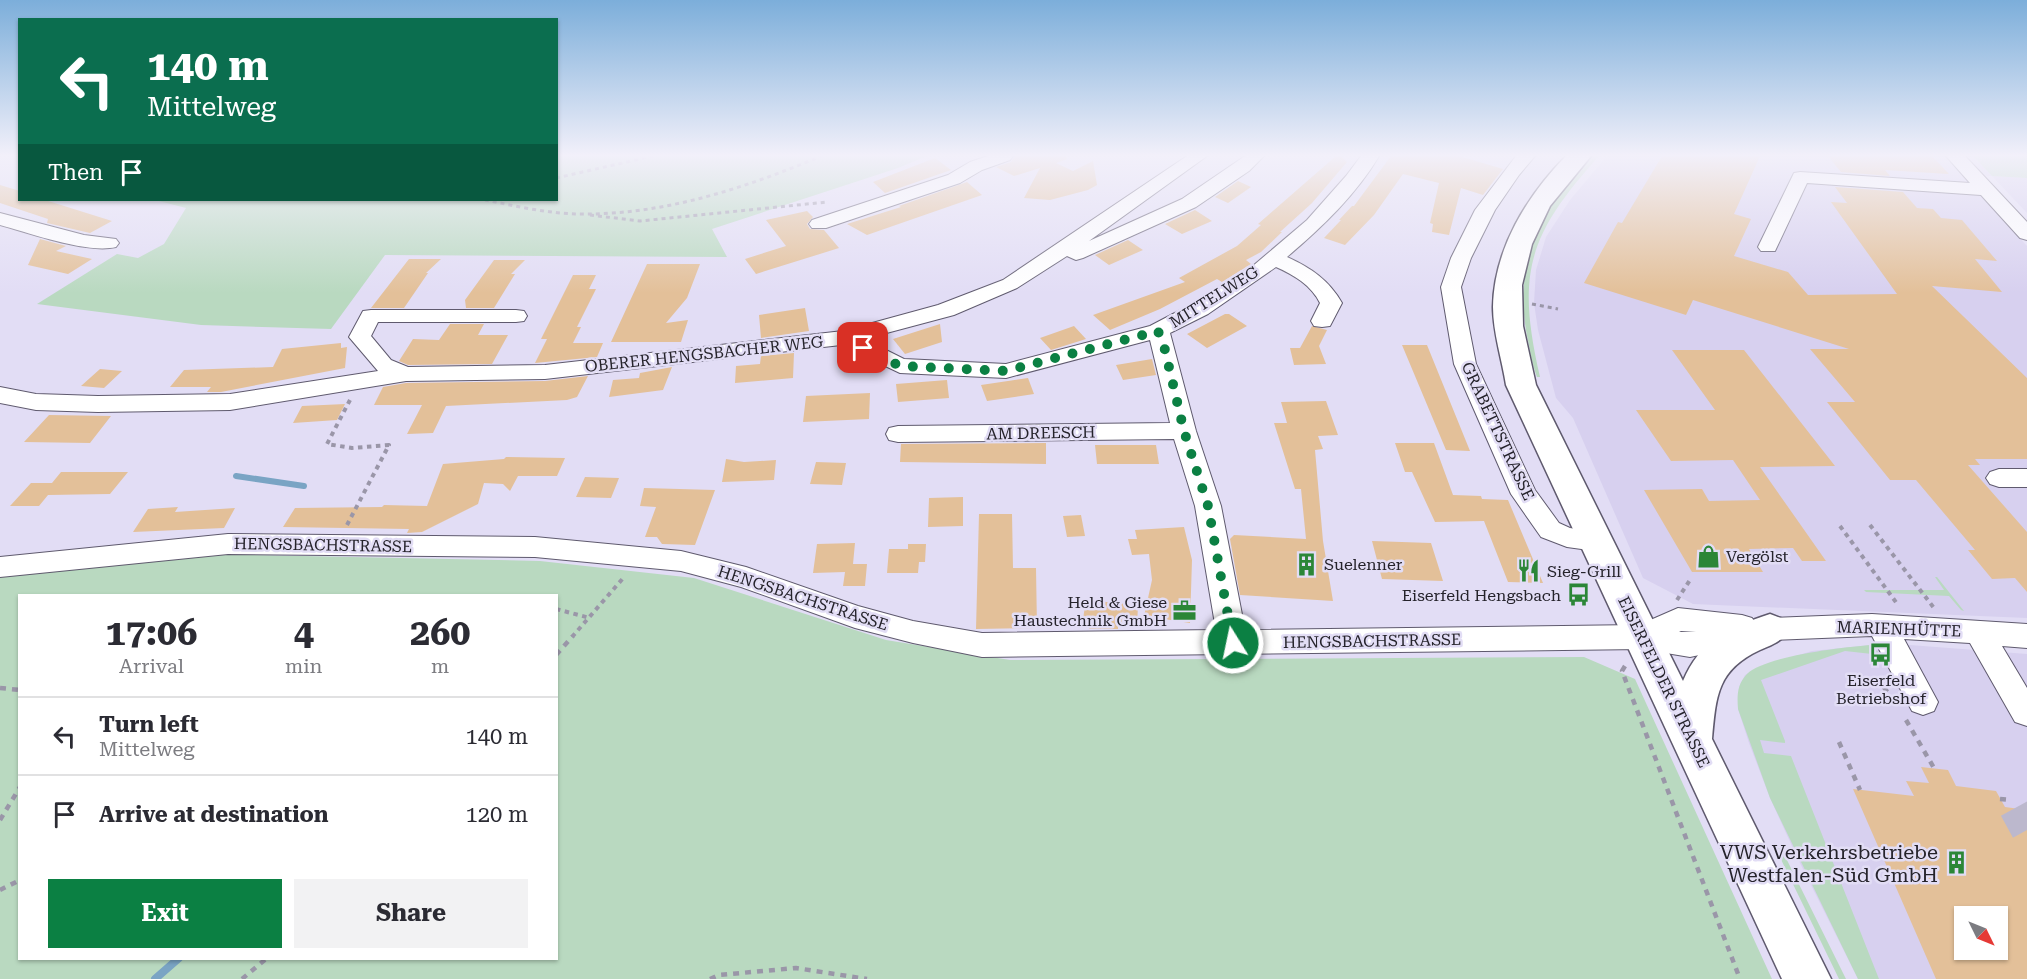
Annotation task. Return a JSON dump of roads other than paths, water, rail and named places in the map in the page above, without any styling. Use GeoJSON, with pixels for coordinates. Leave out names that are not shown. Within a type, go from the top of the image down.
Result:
{"type":"FeatureCollection","features":[{"type":"Feature","properties":{"kind":"main road","name":"EISERFELDER STRASSE"},"geometry":{"type":"LineString","coordinates":[[1540,202],[1522,236],[1512,268],[1507,308],[1521,385],[1807,979]]}},
{"type":"Feature","properties":{"kind":"main road"},"geometry":{"type":"LineString","coordinates":[[1692,740],[1696,700],[1709,667],[1726,650],[1770,629]]}},
{"type":"Feature","properties":{"kind":"street"},"geometry":{"type":"LineString","coordinates":[[819,224],[886,202]]}},
{"type":"Feature","properties":{"kind":"street","name":"OBERER HENGSBACHER WEG"},"geometry":{"type":"LineString","coordinates":[[0,395],[36,402],[88,404],[230,402],[406,374],[545,372],[844,338],[946,310],[1010,284],[1132,202]]}},
{"type":"Feature","properties":{"kind":"street","name":"OBERER HENGSBACHER WEG"},"geometry":{"type":"LineString","coordinates":[[1057,254],[1066,258],[1191,202]]}},
{"type":"Feature","properties":{"kind":"street","name":"MITTELWEG"},"geometry":{"type":"LineString","coordinates":[[844,338],[900,366],[1006,371],[1158,331],[1200,309],[1274,258],[1314,224],[1334,202]]}},
{"type":"Feature","properties":{"kind":"street","name":"GRABETTSTRASSE"},"geometry":{"type":"LineString","coordinates":[[1491,202],[1461,258],[1451,287],[1465,364],[1524,494],[1550,530],[1567,537],[1596,541]]}},
{"type":"Feature","properties":{"kind":"street"},"geometry":{"type":"LineString","coordinates":[[1768,247],[1789,202]]}},
{"type":"Feature","properties":{"kind":"street"},"geometry":{"type":"LineString","coordinates":[[1997,202],[2027,234]]}},
{"type":"Feature","properties":{"kind":"street"},"geometry":{"type":"LineString","coordinates":[[0,219],[84,241],[109,243]]}},
{"type":"Feature","properties":{"kind":"street"},"geometry":{"type":"LineString","coordinates":[[1274,258],[1313,279],[1326,291],[1331,303],[1322,321]]}},
{"type":"Feature","properties":{"kind":"street","name":"OBERER HENGSBACHER WEG"},"geometry":{"type":"LineString","coordinates":[[406,374],[383,365],[360,337],[371,316],[516,315]]}},
{"type":"Feature","properties":{"kind":"street"},"geometry":{"type":"LineString","coordinates":[[1158,331],[1164,346],[1184,431],[1208,506],[1233,643]]}},
{"type":"Feature","properties":{"kind":"street","name":"AM DREESCH"},"geometry":{"type":"LineString","coordinates":[[898,434],[1184,431]]}},
{"type":"Feature","properties":{"kind":"street"},"geometry":{"type":"LineString","coordinates":[[1999,478],[2027,478]]}},
{"type":"Feature","properties":{"kind":"street","name":"HENGSBACHSTRASSE"},"geometry":{"type":"LineString","coordinates":[[0,567],[228,544],[535,547],[681,561],[709,567],[855,617],[913,632],[982,645],[1642,637]]}},
{"type":"Feature","properties":{"kind":"street"},"geometry":{"type":"LineString","coordinates":[[1892,617],[1912,707]]}},
{"type":"Feature","properties":{"kind":"street","name":"MARIENHÜTTE"},"geometry":{"type":"LineString","coordinates":[[1642,637],[1690,645],[1770,629],[1892,617],[1979,633],[2027,636]]}},
{"type":"Feature","properties":{"kind":"street"},"geometry":{"type":"LineString","coordinates":[[1979,633],[2026,713]]}},
{"type":"Feature","properties":{"kind":"waterway"},"geometry":{"type":"LineString","coordinates":[[236,476],[304,486]]}},
{"type":"Feature","properties":{"kind":"waterway"},"geometry":{"type":"LineString","coordinates":[[155,979],[177,960]]}},
{"type":"Feature","properties":{"kind":"tunnel"},"geometry":{"type":"LineString","coordinates":[[2015,808],[2027,830]]}},
{"type":"Feature","properties":{"kind":"place","name":"Vergölst"},"geometry":{"type":"Point","coordinates":[1708,556]}},
{"type":"Feature","properties":{"kind":"place","name":"Suelenner"},"geometry":{"type":"Point","coordinates":[1306,564]}},
{"type":"Feature","properties":{"kind":"place","name":"Sieg-Grill"},"geometry":{"type":"Point","coordinates":[1529,571]}},
{"type":"Feature","properties":{"kind":"place","name":"Eiserfeld Hengsbach"},"geometry":{"type":"Point","coordinates":[1579,595]}},
{"type":"Feature","properties":{"kind":"place","name":"Held & Giese Haustechnik GmbH"},"geometry":{"type":"Point","coordinates":[1185,611]}},
{"type":"Feature","properties":{"kind":"place","name":"Eiserfeld Betriebshof"},"geometry":{"type":"Point","coordinates":[1881,655]}},
{"type":"Feature","properties":{"kind":"place","name":"VWS Verkehrsbetriebe Westfalen-Süd GmbH"},"geometry":{"type":"Point","coordinates":[1956,863]}}]}
